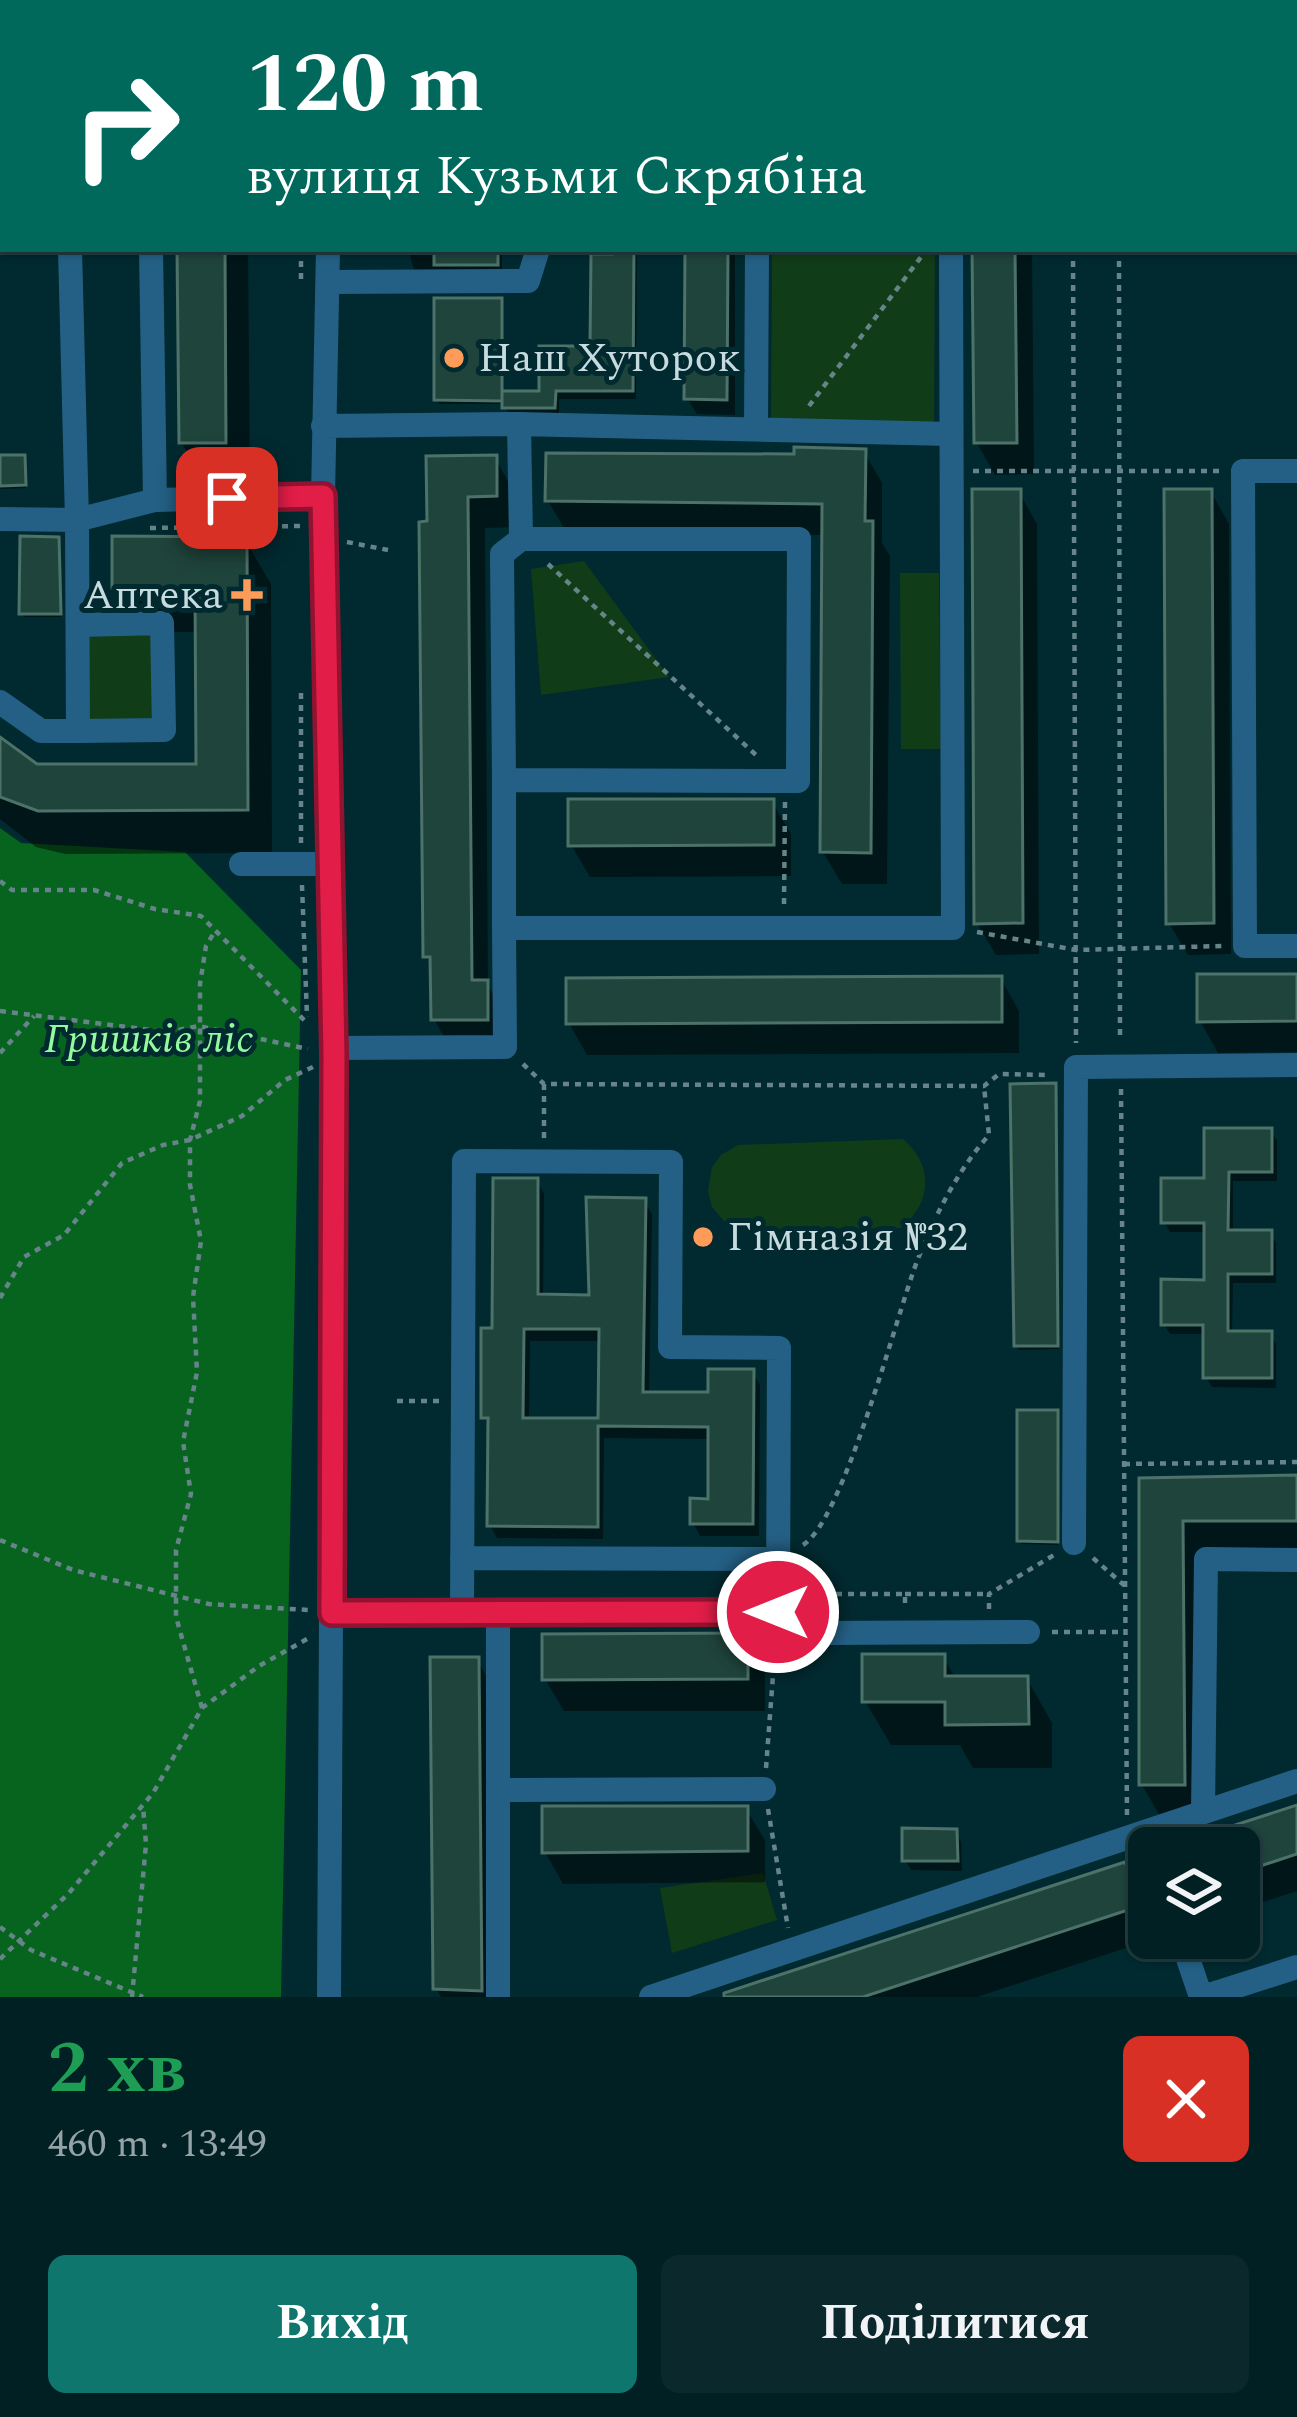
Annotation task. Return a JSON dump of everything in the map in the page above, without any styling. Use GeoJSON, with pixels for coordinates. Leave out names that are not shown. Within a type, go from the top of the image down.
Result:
{"type":"FeatureCollection","features":[{"type":"Feature","properties":{"kind":"street"},"geometry":{"type":"LineString","coordinates":[[70,252],[78,731]]}},
{"type":"Feature","properties":{"kind":"street"},"geometry":{"type":"LineString","coordinates":[[151,252],[155,500]]}},
{"type":"Feature","properties":{"kind":"street"},"geometry":{"type":"LineString","coordinates":[[328,252],[323,425],[311,496],[330,864],[322,1618],[328,1997]]}},
{"type":"Feature","properties":{"kind":"street"},"geometry":{"type":"LineString","coordinates":[[328,282],[528,281],[537,252]]}},
{"type":"Feature","properties":{"kind":"street"},"geometry":{"type":"LineString","coordinates":[[756,430],[757,252]]}},
{"type":"Feature","properties":{"kind":"street"},"geometry":{"type":"LineString","coordinates":[[504,928],[953,928],[950,252]]}},
{"type":"Feature","properties":{"kind":"street"},"geometry":{"type":"LineString","coordinates":[[323,425],[519,424],[951,434]]}},
{"type":"Feature","properties":{"kind":"street"},"geometry":{"type":"LineString","coordinates":[[519,424],[521,538]]}},
{"type":"Feature","properties":{"kind":"street"},"geometry":{"type":"LineString","coordinates":[[1297,472],[1243,471],[1245,946],[1297,946]]}},
{"type":"Feature","properties":{"kind":"street"},"geometry":{"type":"LineString","coordinates":[[0,519],[77,520],[155,500],[311,496]]}},
{"type":"Feature","properties":{"kind":"street"},"geometry":{"type":"LineString","coordinates":[[328,1055],[506,1048],[502,554],[521,538],[799,539],[798,781],[504,781]]}},
{"type":"Feature","properties":{"kind":"street"},"geometry":{"type":"LineString","coordinates":[[0,702],[40,731],[164,730],[162,623],[78,625]]}},
{"type":"Feature","properties":{"kind":"street"},"geometry":{"type":"LineString","coordinates":[[241,864],[330,864]]}},
{"type":"Feature","properties":{"kind":"street"},"geometry":{"type":"LineString","coordinates":[[1074,1543],[1076,1071],[1297,1066]]}},
{"type":"Feature","properties":{"kind":"street"},"geometry":{"type":"LineString","coordinates":[[462,1613],[464,1161],[671,1162],[670,1347],[779,1348],[778,1612]]}},
{"type":"Feature","properties":{"kind":"street"},"geometry":{"type":"LineString","coordinates":[[462,1558],[778,1559]]}},
{"type":"Feature","properties":{"kind":"street"},"geometry":{"type":"LineString","coordinates":[[1203,1812],[1206,1559],[1297,1560]]}},
{"type":"Feature","properties":{"kind":"street"},"geometry":{"type":"LineString","coordinates":[[322,1618],[778,1612],[822,1633],[1028,1632]]}},
{"type":"Feature","properties":{"kind":"street"},"geometry":{"type":"LineString","coordinates":[[498,1613],[498,1997]]}},
{"type":"Feature","properties":{"kind":"street"},"geometry":{"type":"LineString","coordinates":[[1174,1827],[1203,1812],[1297,1780]]}},
{"type":"Feature","properties":{"kind":"street"},"geometry":{"type":"LineString","coordinates":[[498,1790],[764,1789]]}},
{"type":"Feature","properties":{"kind":"street"},"geometry":{"type":"LineString","coordinates":[[650,1997],[1128,1848]]}},
{"type":"Feature","properties":{"kind":"street"},"geometry":{"type":"LineString","coordinates":[[1188,1959],[1202,1997],[1297,1967]]}},
{"type":"Feature","properties":{"kind":"path"},"geometry":{"type":"LineString","coordinates":[[301,252],[301,294]]}},
{"type":"Feature","properties":{"kind":"path"},"geometry":{"type":"LineString","coordinates":[[791,430],[925,252]]}},
{"type":"Feature","properties":{"kind":"path"},"geometry":{"type":"LineString","coordinates":[[506,1048],[544,1084],[984,1086],[999,1074],[1076,1071],[1073,252]]}},
{"type":"Feature","properties":{"kind":"path"},"geometry":{"type":"LineString","coordinates":[[952,471],[1243,471]]}},
{"type":"Feature","properties":{"kind":"path"},"geometry":{"type":"LineString","coordinates":[[133,528],[300,530],[311,496]]}},
{"type":"Feature","properties":{"kind":"path"},"geometry":{"type":"LineString","coordinates":[[521,538],[785,781],[784,928]]}},
{"type":"Feature","properties":{"kind":"path"},"geometry":{"type":"LineString","coordinates":[[183,603],[195,603]]}},
{"type":"Feature","properties":{"kind":"path"},"geometry":{"type":"LineString","coordinates":[[300,675],[307,1024],[328,1055]]}},
{"type":"Feature","properties":{"kind":"path"},"geometry":{"type":"LineString","coordinates":[[0,881],[12,890],[94,890],[155,909],[201,916],[307,1024],[328,1055]]}},
{"type":"Feature","properties":{"kind":"path"},"geometry":{"type":"LineString","coordinates":[[953,928],[1076,950],[1245,946]]}},
{"type":"Feature","properties":{"kind":"path"},"geometry":{"type":"LineString","coordinates":[[202,1708],[176,1617],[176,1550],[191,1494],[184,1442],[197,1372],[193,1297],[201,1240],[190,1185],[190,1140],[200,1101],[199,1026],[206,946],[214,931]]}},
{"type":"Feature","properties":{"kind":"path"},"geometry":{"type":"LineString","coordinates":[[0,1011],[167,1032],[199,1026],[328,1055]]}},
{"type":"Feature","properties":{"kind":"path"},"geometry":{"type":"LineString","coordinates":[[0,1053],[34,1016]]}},
{"type":"Feature","properties":{"kind":"path"},"geometry":{"type":"LineString","coordinates":[[0,1298],[24,1257],[64,1235],[122,1163],[242,1116],[285,1080],[328,1055]]}},
{"type":"Feature","properties":{"kind":"path"},"geometry":{"type":"LineString","coordinates":[[308,1067],[328,1055]]}},
{"type":"Feature","properties":{"kind":"path"},"geometry":{"type":"LineString","coordinates":[[308,1067],[308,1091]]}},
{"type":"Feature","properties":{"kind":"path"},"geometry":{"type":"LineString","coordinates":[[544,1084],[544,1161]]}},
{"type":"Feature","properties":{"kind":"path"},"geometry":{"type":"LineString","coordinates":[[778,1559],[814,1538],[839,1495],[918,1258],[967,1160],[989,1136],[984,1086]]}},
{"type":"Feature","properties":{"kind":"path"},"geometry":{"type":"LineString","coordinates":[[1124,1464],[1297,1462]]}},
{"type":"Feature","properties":{"kind":"path"},"geometry":{"type":"LineString","coordinates":[[0,1540],[73,1570],[209,1604],[312,1610],[322,1618]]}},
{"type":"Feature","properties":{"kind":"path"},"geometry":{"type":"LineString","coordinates":[[905,1594],[988,1594],[1074,1543],[1125,1586]]}},
{"type":"Feature","properties":{"kind":"path"},"geometry":{"type":"LineString","coordinates":[[988,1594],[989,1632]]}},
{"type":"Feature","properties":{"kind":"path"},"geometry":{"type":"LineString","coordinates":[[1028,1632],[1126,1632]]}},
{"type":"Feature","properties":{"kind":"path"},"geometry":{"type":"LineString","coordinates":[[0,1959],[68,1894],[143,1805],[202,1708],[259,1666],[313,1635],[313,1657]]}},
{"type":"Feature","properties":{"kind":"path"},"geometry":{"type":"LineString","coordinates":[[132,1995],[146,1844],[143,1805]]}},
{"type":"Feature","properties":{"kind":"path"},"geometry":{"type":"LineString","coordinates":[[0,1927],[19,1941],[143,1997]]}},
{"type":"Feature","properties":{"kind":"green space"},"geometry":{"type":"Polygon","coordinates":[[[772,252],[935,252],[934,424],[771,422],[772,252]]]}},
{"type":"Feature","properties":{"kind":"green space"},"geometry":{"type":"Polygon","coordinates":[[[584,561],[669,677],[541,695],[531,569],[584,561]]]}},
{"type":"Feature","properties":{"kind":"green space"},"geometry":{"type":"Polygon","coordinates":[[[900,573],[939,573],[941,749],[901,749],[900,573]]]}},
{"type":"Feature","properties":{"kind":"green space"},"geometry":{"type":"Polygon","coordinates":[[[161,626],[161,728],[82,728],[80,627],[161,626]]]}},
{"type":"Feature","properties":{"kind":"green space","name":"Гришків ліс"},"geometry":{"type":"Polygon","coordinates":[[[0,828],[21,843],[185,852],[301,970],[281,1997],[0,1997],[0,828]]]}},
{"type":"Feature","properties":{"kind":"green space"},"geometry":{"type":"Polygon","coordinates":[[[903,1139],[920,1160],[925,1184],[919,1207],[901,1228],[737,1229],[712,1207],[708,1191],[712,1167],[738,1145],[903,1139]]]}},
{"type":"Feature","properties":{"kind":"green space"},"geometry":{"type":"Polygon","coordinates":[[[763,1873],[777,1920],[672,1953],[660,1888],[763,1873]]]}},
{"type":"Feature","properties":{"kind":"building"},"geometry":{"type":"Polygon","coordinates":[[[177,252],[225,252],[226,443],[179,443],[177,252]]]}},
{"type":"Feature","properties":{"kind":"building"},"geometry":{"type":"Polygon","coordinates":[[[434,252],[498,252],[498,265],[434,265],[434,252]]]}},
{"type":"Feature","properties":{"kind":"building"},"geometry":{"type":"Polygon","coordinates":[[[634,252],[633,391],[556,391],[555,408],[502,408],[502,391],[539,391],[539,346],[590,346],[591,254],[634,252]]]}},
{"type":"Feature","properties":{"kind":"building"},"geometry":{"type":"Polygon","coordinates":[[[685,252],[728,252],[727,400],[684,399],[685,252]]]}},
{"type":"Feature","properties":{"kind":"building"},"geometry":{"type":"Polygon","coordinates":[[[972,252],[1015,252],[1017,443],[974,443],[972,252]]]}},
{"type":"Feature","properties":{"kind":"building"},"geometry":{"type":"Polygon","coordinates":[[[434,298],[502,298],[502,401],[434,400],[434,298]]]}},
{"type":"Feature","properties":{"kind":"building"},"geometry":{"type":"Polygon","coordinates":[[[794,447],[866,449],[865,521],[873,521],[871,853],[820,852],[822,504],[545,501],[546,453],[794,454],[794,447]]]}},
{"type":"Feature","properties":{"kind":"building"},"geometry":{"type":"Polygon","coordinates":[[[0,455],[25,455],[26,485],[0,486],[0,455]]]}},
{"type":"Feature","properties":{"kind":"building"},"geometry":{"type":"Polygon","coordinates":[[[497,455],[497,496],[468,497],[472,980],[488,980],[488,1020],[431,1020],[430,957],[423,957],[419,522],[427,521],[426,456],[497,455]]]}},
{"type":"Feature","properties":{"kind":"building"},"geometry":{"type":"Polygon","coordinates":[[[972,489],[1021,489],[1023,923],[974,924],[972,489]]]}},
{"type":"Feature","properties":{"kind":"building"},"geometry":{"type":"Polygon","coordinates":[[[1164,489],[1212,489],[1214,923],[1166,924],[1164,489]]]}},
{"type":"Feature","properties":{"kind":"building"},"geometry":{"type":"Polygon","coordinates":[[[20,536],[59,537],[61,614],[19,614],[20,536]]]}},
{"type":"Feature","properties":{"kind":"building"},"geometry":{"type":"Polygon","coordinates":[[[112,536],[247,537],[248,810],[38,811],[0,797],[0,737],[37,764],[196,764],[195,589],[112,588],[112,536]]]}},
{"type":"Feature","properties":{"kind":"building"},"geometry":{"type":"Polygon","coordinates":[[[568,799],[774,799],[774,845],[568,846],[568,799]]]}},
{"type":"Feature","properties":{"kind":"building"},"geometry":{"type":"Polygon","coordinates":[[[1197,974],[1297,974],[1297,1021],[1197,1022],[1197,974]]]}},
{"type":"Feature","properties":{"kind":"building"},"geometry":{"type":"Polygon","coordinates":[[[1002,976],[1002,1022],[566,1024],[566,978],[1002,976]]]}},
{"type":"Feature","properties":{"kind":"building"},"geometry":{"type":"Polygon","coordinates":[[[1056,1083],[1058,1346],[1014,1346],[1010,1084],[1056,1083]]]}},
{"type":"Feature","properties":{"kind":"building"},"geometry":{"type":"Polygon","coordinates":[[[1204,1128],[1272,1128],[1272,1172],[1229,1172],[1228,1230],[1272,1230],[1272,1274],[1228,1274],[1228,1331],[1272,1331],[1272,1378],[1203,1378],[1203,1325],[1161,1325],[1161,1279],[1204,1280],[1204,1223],[1161,1223],[1161,1178],[1204,1178],[1204,1128]]]}},
{"type":"Feature","properties":{"kind":"building"},"geometry":{"type":"Polygon","coordinates":[[[493,1178],[538,1178],[538,1294],[589,1295],[586,1197],[646,1198],[643,1392],[708,1392],[708,1369],[754,1369],[753,1524],[690,1524],[690,1498],[708,1499],[708,1427],[598,1426],[598,1527],[487,1526],[488,1418],[481,1418],[481,1328],[492,1328],[493,1178]],[[524,1329],[523,1418],[598,1418],[599,1329],[524,1329]]]}},
{"type":"Feature","properties":{"kind":"building"},"geometry":{"type":"Polygon","coordinates":[[[1017,1410],[1058,1410],[1058,1542],[1017,1541],[1017,1410]]]}},
{"type":"Feature","properties":{"kind":"building"},"geometry":{"type":"Polygon","coordinates":[[[1297,1475],[1297,1521],[1183,1521],[1185,1785],[1139,1785],[1139,1478],[1297,1475]]]}},
{"type":"Feature","properties":{"kind":"building"},"geometry":{"type":"Polygon","coordinates":[[[748,1633],[748,1679],[542,1680],[542,1634],[748,1633]]]}},
{"type":"Feature","properties":{"kind":"building"},"geometry":{"type":"Polygon","coordinates":[[[862,1654],[945,1654],[945,1676],[1028,1676],[1029,1724],[945,1725],[945,1702],[862,1702],[862,1654]]]}},
{"type":"Feature","properties":{"kind":"building"},"geometry":{"type":"Polygon","coordinates":[[[430,1657],[479,1657],[482,1991],[433,1989],[430,1657]]]}},
{"type":"Feature","properties":{"kind":"building"},"geometry":{"type":"Polygon","coordinates":[[[1297,1805],[1297,1854],[1260,1866],[1260,1827],[1229,1827],[1297,1805]]]}},
{"type":"Feature","properties":{"kind":"building"},"geometry":{"type":"Polygon","coordinates":[[[542,1806],[748,1806],[748,1851],[542,1853],[542,1806]]]}},
{"type":"Feature","properties":{"kind":"building"},"geometry":{"type":"Polygon","coordinates":[[[902,1828],[957,1829],[958,1861],[902,1861],[902,1828]]]}},
{"type":"Feature","properties":{"kind":"building"},"geometry":{"type":"Polygon","coordinates":[[[1125,1862],[1128,1871],[1128,1910],[863,1997],[724,1997],[724,1993],[1125,1862]]]}},
{"type":"Feature","properties":{"kind":"place","name":"Наш Хуторок"},"geometry":{"type":"Point","coordinates":[454,358]}},
{"type":"Feature","properties":{"kind":"place","name":"Аптека"},"geometry":{"type":"Point","coordinates":[247,595]}},
{"type":"Feature","properties":{"kind":"place","name":"Гімназія №32"},"geometry":{"type":"Point","coordinates":[703,1237]}},
{"type":"Feature","properties":{"kind":"route"},"geometry":{"type":"LineString","coordinates":[[227,498],[323,496],[334,1055],[332,1613],[778,1612]]}}]}
